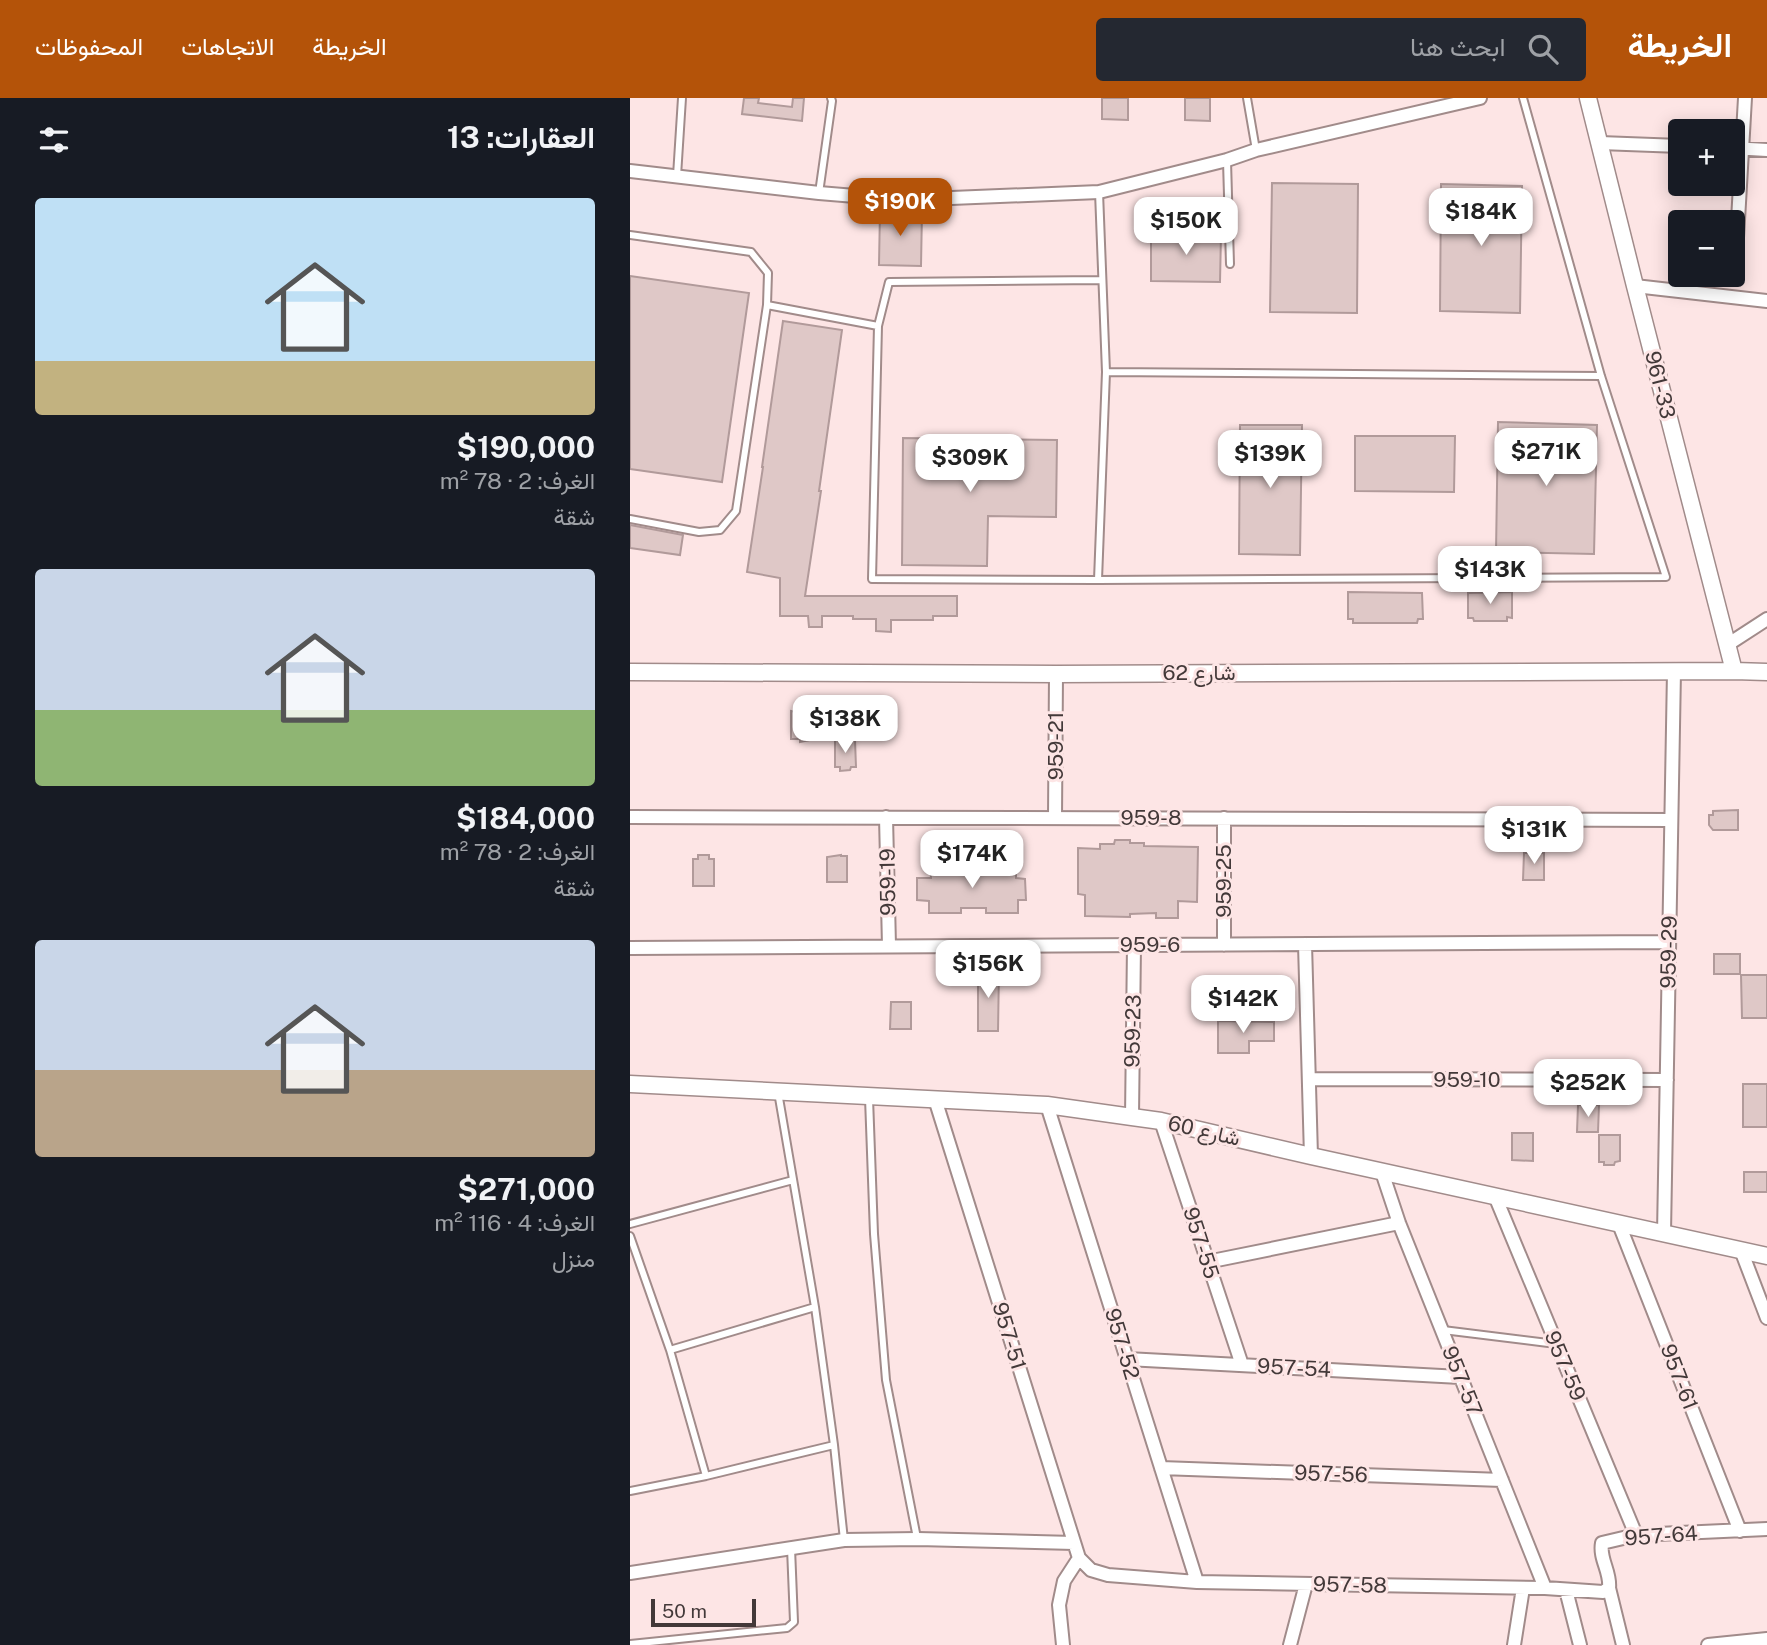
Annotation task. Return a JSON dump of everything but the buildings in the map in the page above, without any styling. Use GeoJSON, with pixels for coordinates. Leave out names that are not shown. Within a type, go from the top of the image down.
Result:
{"type":"FeatureCollection","features":[{"type":"Feature","properties":{"kind":"street"},"geometry":{"type":"LineString","coordinates":[[630,171],[819,194],[903,200],[1099,192],[1227,160],[1256,150],[1480,98]]}},
{"type":"Feature","properties":{"kind":"street","name":"961-33"},"geometry":{"type":"LineString","coordinates":[[1588,98],[1734,671]]}},
{"type":"Feature","properties":{"kind":"street"},"geometry":{"type":"LineString","coordinates":[[1742,119],[1745,98]]}},
{"type":"Feature","properties":{"kind":"street"},"geometry":{"type":"LineString","coordinates":[[1600,143],[1668,146]]}},
{"type":"Feature","properties":{"kind":"street"},"geometry":{"type":"LineString","coordinates":[[1745,149],[1767,150]]}},
{"type":"Feature","properties":{"kind":"street"},"geometry":{"type":"LineString","coordinates":[[1635,286],[1767,301]]}},
{"type":"Feature","properties":{"kind":"street"},"geometry":{"type":"LineString","coordinates":[[1727,645],[1767,619]]}},
{"type":"Feature","properties":{"kind":"street","name":"959-29"},"geometry":{"type":"LineString","coordinates":[[1664,1233],[1674,671]]}},
{"type":"Feature","properties":{"kind":"street","name":"شارع 62"},"geometry":{"type":"LineString","coordinates":[[630,672],[1767,672]]}},
{"type":"Feature","properties":{"kind":"street","name":"959-21"},"geometry":{"type":"LineString","coordinates":[[1055,818],[1056,674]]}},
{"type":"Feature","properties":{"kind":"street","name":"959-8"},"geometry":{"type":"LineString","coordinates":[[630,817],[1671,820]]}},
{"type":"Feature","properties":{"kind":"street","name":"959-19"},"geometry":{"type":"LineString","coordinates":[[887,817],[889,946]]}},
{"type":"Feature","properties":{"kind":"street","name":"959-25"},"geometry":{"type":"LineString","coordinates":[[1224,818],[1224,945]]}},
{"type":"Feature","properties":{"kind":"street","name":"959-6"},"geometry":{"type":"LineString","coordinates":[[630,948],[1669,942]]}},
{"type":"Feature","properties":{"kind":"street"},"geometry":{"type":"LineString","coordinates":[[1305,944],[1311,1156]]}},
{"type":"Feature","properties":{"kind":"street","name":"959-23"},"geometry":{"type":"LineString","coordinates":[[1132,1116],[1134,945]]}},
{"type":"Feature","properties":{"kind":"street","name":"959-10"},"geometry":{"type":"LineString","coordinates":[[1309,1079],[1667,1080]]}},
{"type":"Feature","properties":{"kind":"street","name":"شارع 60"},"geometry":{"type":"LineString","coordinates":[[630,1084],[1047,1105],[1132,1116],[1767,1256]]}},
{"type":"Feature","properties":{"kind":"street","name":"957-51"},"geometry":{"type":"LineString","coordinates":[[935,1099],[1079,1558],[1091,1570]]}},
{"type":"Feature","properties":{"kind":"street","name":"957-52"},"geometry":{"type":"LineString","coordinates":[[1047,1105],[1197,1582]]}},
{"type":"Feature","properties":{"kind":"street","name":"957-55"},"geometry":{"type":"LineString","coordinates":[[1161,1121],[1242,1365]]}},
{"type":"Feature","properties":{"kind":"street","name":"957-57"},"geometry":{"type":"LineString","coordinates":[[1382,1172],[1399,1223],[1545,1588]]}},
{"type":"Feature","properties":{"kind":"street","name":"957-59"},"geometry":{"type":"LineString","coordinates":[[1494,1196],[1636,1535]]}},
{"type":"Feature","properties":{"kind":"street"},"geometry":{"type":"LineString","coordinates":[[1207,1262],[1399,1223]]}},
{"type":"Feature","properties":{"kind":"street","name":"957-61"},"geometry":{"type":"LineString","coordinates":[[1619,1224],[1740,1531]]}},
{"type":"Feature","properties":{"kind":"street"},"geometry":{"type":"LineString","coordinates":[[1741,1250],[1767,1318]]}},
{"type":"Feature","properties":{"kind":"street","name":"957-54"},"geometry":{"type":"LineString","coordinates":[[1127,1359],[1460,1377]]}},
{"type":"Feature","properties":{"kind":"street","name":"957-56"},"geometry":{"type":"LineString","coordinates":[[1161,1468],[1502,1480]]}},
{"type":"Feature","properties":{"kind":"street","name":"957-64"},"geometry":{"type":"LineString","coordinates":[[1609,1588],[1610,1582],[1600,1553],[1602,1543],[1636,1535],[1767,1529]]}},
{"type":"Feature","properties":{"kind":"street"},"geometry":{"type":"LineString","coordinates":[[630,1573],[844,1540],[1074,1542]]}},
{"type":"Feature","properties":{"kind":"street"},"geometry":{"type":"LineString","coordinates":[[1062,1645],[1059,1605],[1064,1581],[1079,1558]]}},
{"type":"Feature","properties":{"kind":"street","name":"957-58"},"geometry":{"type":"LineString","coordinates":[[1091,1570],[1108,1575],[1197,1582],[1545,1588],[1603,1592],[1609,1588]]}},
{"type":"Feature","properties":{"kind":"street"},"geometry":{"type":"LineString","coordinates":[[1290,1645],[1306,1584]]}},
{"type":"Feature","properties":{"kind":"street"},"geometry":{"type":"LineString","coordinates":[[1514,1645],[1523,1588]]}},
{"type":"Feature","properties":{"kind":"street"},"geometry":{"type":"LineString","coordinates":[[1609,1588],[1623,1645]]}},
{"type":"Feature","properties":{"kind":"street"},"geometry":{"type":"LineString","coordinates":[[1566,1590],[1580,1645]]}},
{"type":"Feature","properties":{"kind":"street"},"geometry":{"type":"LineString","coordinates":[[1708,1645],[1767,1639]]}},
{"type":"Feature","properties":{"kind":"lane"},"geometry":{"type":"LineString","coordinates":[[677,178],[682,98]]}},
{"type":"Feature","properties":{"kind":"lane"},"geometry":{"type":"LineString","coordinates":[[819,194],[831,98]]}},
{"type":"Feature","properties":{"kind":"lane"},"geometry":{"type":"LineString","coordinates":[[1247,98],[1256,150]]}},
{"type":"Feature","properties":{"kind":"lane"},"geometry":{"type":"LineString","coordinates":[[1101,280],[889,282],[878,326],[872,579],[1666,577],[1601,376],[1523,98]]}},
{"type":"Feature","properties":{"kind":"lane"},"geometry":{"type":"LineString","coordinates":[[1227,160],[1230,264]]}},
{"type":"Feature","properties":{"kind":"lane"},"geometry":{"type":"LineString","coordinates":[[1098,580],[1106,372],[1099,192]]}},
{"type":"Feature","properties":{"kind":"lane"},"geometry":{"type":"LineString","coordinates":[[630,235],[751,252],[768,273],[767,305],[736,511],[720,530],[699,532],[630,519]]}},
{"type":"Feature","properties":{"kind":"lane"},"geometry":{"type":"LineString","coordinates":[[767,305],[878,326]]}},
{"type":"Feature","properties":{"kind":"lane"},"geometry":{"type":"LineString","coordinates":[[1106,372],[1601,376]]}},
{"type":"Feature","properties":{"kind":"lane"},"geometry":{"type":"LineString","coordinates":[[778,1091],[815,1307],[844,1540]]}},
{"type":"Feature","properties":{"kind":"lane"},"geometry":{"type":"LineString","coordinates":[[869,1096],[874,1234],[886,1380],[918,1539]]}},
{"type":"Feature","properties":{"kind":"lane"},"geometry":{"type":"LineString","coordinates":[[630,1224],[793,1181]]}},
{"type":"Feature","properties":{"kind":"lane"},"geometry":{"type":"LineString","coordinates":[[630,1236],[670,1350],[706,1476]]}},
{"type":"Feature","properties":{"kind":"lane"},"geometry":{"type":"LineString","coordinates":[[670,1350],[815,1307]]}},
{"type":"Feature","properties":{"kind":"lane"},"geometry":{"type":"LineString","coordinates":[[1441,1330],[1556,1344]]}},
{"type":"Feature","properties":{"kind":"lane"},"geometry":{"type":"LineString","coordinates":[[630,1491],[834,1445]]}},
{"type":"Feature","properties":{"kind":"lane"},"geometry":{"type":"LineString","coordinates":[[630,1644],[787,1628],[794,1622],[791,1548]]}}]}
